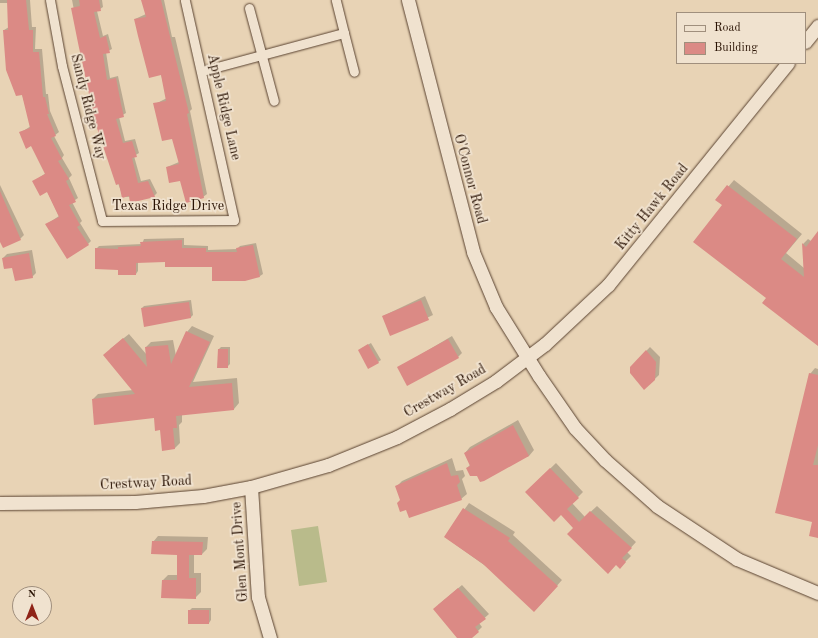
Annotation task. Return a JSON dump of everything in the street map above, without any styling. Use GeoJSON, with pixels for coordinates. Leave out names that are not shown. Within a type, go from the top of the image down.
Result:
{"type":"FeatureCollection","features":[{"type":"Feature","properties":{"kind":"main road","name":"O'Connor Road"},"geometry":{"type":"LineString","coordinates":[[408,0],[473,252],[496,307],[527,357]]}},
{"type":"Feature","properties":{"kind":"main road"},"geometry":{"type":"LineString","coordinates":[[806,41],[818,26]]}},
{"type":"Feature","properties":{"kind":"main road","name":"Kitty Hawk Road"},"geometry":{"type":"LineString","coordinates":[[527,357],[578,315],[633,257],[787,64]]}},
{"type":"Feature","properties":{"kind":"main road","name":"Crestway Road"},"geometry":{"type":"LineString","coordinates":[[0,503],[135,502],[203,496],[251,487],[328,465],[398,437],[481,391],[527,357]]}},
{"type":"Feature","properties":{"kind":"main road"},"geometry":{"type":"LineString","coordinates":[[527,357],[575,428],[605,460],[657,506],[737,559],[818,593]]}},
{"type":"Feature","properties":{"kind":"main road","name":"Glen Mont Drive"},"geometry":{"type":"LineString","coordinates":[[251,487],[258,597],[270,638]]}},
{"type":"Feature","properties":{"kind":"street","name":"Sandy Ridge Way"},"geometry":{"type":"LineString","coordinates":[[50,0],[62,66],[102,221]]}},
{"type":"Feature","properties":{"kind":"street"},"geometry":{"type":"LineString","coordinates":[[336,0],[354,72]]}},
{"type":"Feature","properties":{"kind":"street","name":"Apple Ridge Lane"},"geometry":{"type":"LineString","coordinates":[[188,1],[234,220]]}},
{"type":"Feature","properties":{"kind":"street"},"geometry":{"type":"LineString","coordinates":[[249,8],[274,101]]}},
{"type":"Feature","properties":{"kind":"street"},"geometry":{"type":"LineString","coordinates":[[202,71],[344,33]]}},
{"type":"Feature","properties":{"kind":"street","name":"Texas Ridge Drive"},"geometry":{"type":"LineString","coordinates":[[102,221],[234,220]]}},
{"type":"Feature","properties":{"kind":"green space"},"geometry":{"type":"Polygon","coordinates":[[[318,526],[327,582],[299,586],[291,530],[318,526]]]}},
{"type":"Feature","properties":{"kind":"building"},"geometry":{"type":"Polygon","coordinates":[[[7,0],[26,0],[29,30],[33,30],[33,52],[39,52],[43,97],[45,97],[49,114],[47,114],[56,136],[51,138],[62,159],[58,161],[69,179],[66,181],[76,202],[69,205],[80,225],[77,227],[89,245],[67,259],[45,224],[59,217],[47,192],[40,196],[32,181],[45,174],[31,146],[26,149],[19,132],[30,128],[22,95],[16,96],[6,70],[3,30],[8,30],[7,0]]]}},
{"type":"Feature","properties":{"kind":"building"},"geometry":{"type":"Polygon","coordinates":[[[79,0],[99,0],[101,11],[94,12],[100,38],[106,36],[110,53],[103,54],[107,80],[116,78],[124,117],[116,119],[123,143],[132,141],[137,157],[132,158],[138,183],[148,181],[155,197],[130,203],[129,196],[122,198],[119,184],[116,185],[95,122],[71,8],[80,6],[79,0]]]}},
{"type":"Feature","properties":{"kind":"building"},"geometry":{"type":"Polygon","coordinates":[[[141,0],[161,0],[189,113],[187,114],[204,198],[186,203],[180,181],[169,183],[166,167],[179,164],[172,139],[162,141],[153,103],[166,101],[161,75],[149,78],[138,36],[134,19],[146,17],[141,0]]]}},
{"type":"Feature","properties":{"kind":"building"},"geometry":{"type":"Polygon","coordinates":[[[727,185],[797,239],[781,259],[804,277],[802,243],[806,247],[818,231],[818,346],[762,303],[766,298],[693,242],[722,205],[715,200],[727,185]]]}},
{"type":"Feature","properties":{"kind":"building"},"geometry":{"type":"Polygon","coordinates":[[[0,191],[21,240],[3,248],[0,242],[0,191]]]}},
{"type":"Feature","properties":{"kind":"building"},"geometry":{"type":"Polygon","coordinates":[[[182,240],[182,248],[206,248],[206,252],[237,252],[236,248],[253,245],[260,277],[245,281],[212,281],[212,267],[165,267],[165,262],[136,263],[136,275],[118,275],[118,270],[95,269],[95,248],[118,249],[118,247],[141,246],[140,242],[182,240]]]}},
{"type":"Feature","properties":{"kind":"building"},"geometry":{"type":"Polygon","coordinates":[[[29,253],[33,278],[15,281],[12,268],[4,269],[2,258],[29,253]]]}},
{"type":"Feature","properties":{"kind":"building"},"geometry":{"type":"Polygon","coordinates":[[[421,300],[429,320],[390,336],[382,316],[421,300]]]}},
{"type":"Feature","properties":{"kind":"building"},"geometry":{"type":"Polygon","coordinates":[[[189,302],[191,318],[144,327],[141,308],[189,302]]]}},
{"type":"Feature","properties":{"kind":"building"},"geometry":{"type":"Polygon","coordinates":[[[186,331],[210,342],[189,387],[232,383],[234,410],[176,416],[177,428],[173,428],[175,449],[162,451],[160,430],[155,431],[154,418],[94,425],[92,399],[135,394],[103,355],[123,338],[147,367],[145,347],[168,345],[171,364],[186,331]]]}},
{"type":"Feature","properties":{"kind":"building"},"geometry":{"type":"Polygon","coordinates":[[[448,339],[459,358],[407,386],[397,367],[448,339]]]}},
{"type":"Feature","properties":{"kind":"building"},"geometry":{"type":"Polygon","coordinates":[[[368,344],[379,363],[368,369],[358,350],[368,344]]]}},
{"type":"Feature","properties":{"kind":"building"},"geometry":{"type":"Polygon","coordinates":[[[218,349],[228,349],[228,368],[217,368],[218,349]]]}},
{"type":"Feature","properties":{"kind":"building"},"geometry":{"type":"Polygon","coordinates":[[[646,350],[656,362],[655,380],[644,390],[630,373],[630,367],[646,350]]]}},
{"type":"Feature","properties":{"kind":"building"},"geometry":{"type":"Polygon","coordinates":[[[809,373],[818,375],[818,445],[813,465],[818,465],[818,538],[809,536],[812,522],[775,513],[809,373]]]}},
{"type":"Feature","properties":{"kind":"building"},"geometry":{"type":"Polygon","coordinates":[[[513,425],[529,456],[484,481],[480,482],[477,476],[470,476],[466,468],[470,466],[464,453],[513,425]]]}},
{"type":"Feature","properties":{"kind":"building"},"geometry":{"type":"Polygon","coordinates":[[[447,463],[451,476],[458,475],[460,482],[457,485],[462,500],[409,518],[406,510],[400,512],[397,503],[400,500],[395,486],[447,463]]]}},
{"type":"Feature","properties":{"kind":"building"},"geometry":{"type":"Polygon","coordinates":[[[550,468],[579,498],[567,509],[579,522],[590,511],[632,548],[622,558],[626,562],[620,569],[616,565],[608,574],[567,534],[573,528],[561,515],[554,522],[525,492],[550,468]]]}},
{"type":"Feature","properties":{"kind":"building"},"geometry":{"type":"Polygon","coordinates":[[[463,508],[510,538],[508,541],[558,586],[534,612],[483,564],[444,537],[463,508]]]}},
{"type":"Feature","properties":{"kind":"building"},"geometry":{"type":"Polygon","coordinates":[[[152,541],[203,542],[202,555],[189,555],[189,578],[196,578],[196,599],[161,598],[162,580],[177,580],[177,555],[151,554],[152,541]]]}},
{"type":"Feature","properties":{"kind":"building"},"geometry":{"type":"Polygon","coordinates":[[[458,588],[486,619],[475,627],[479,632],[472,638],[457,638],[433,609],[458,588]]]}},
{"type":"Feature","properties":{"kind":"building"},"geometry":{"type":"Polygon","coordinates":[[[188,610],[209,610],[209,624],[188,624],[188,610]]]}}]}
